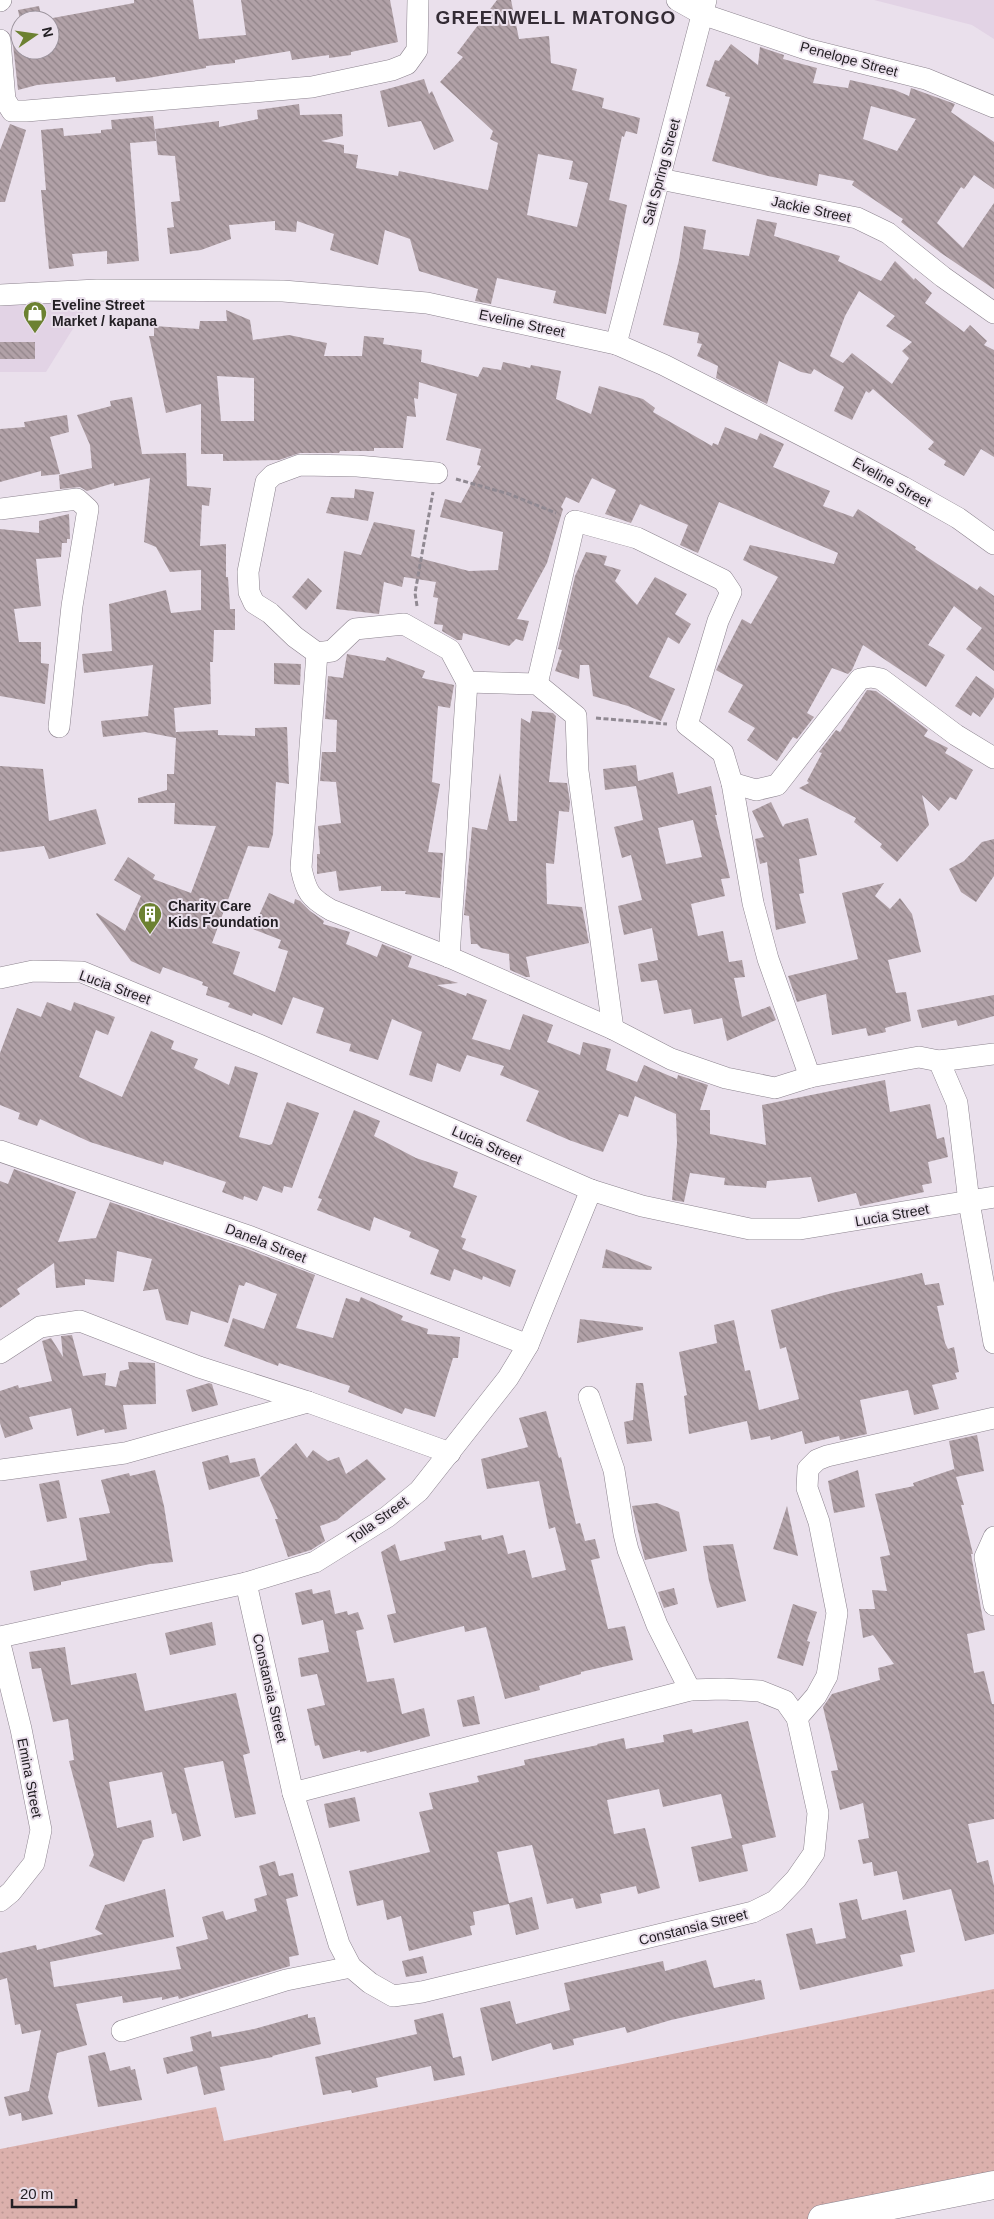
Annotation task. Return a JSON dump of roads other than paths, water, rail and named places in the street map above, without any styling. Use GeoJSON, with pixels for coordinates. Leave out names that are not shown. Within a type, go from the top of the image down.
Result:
{"type":"FeatureCollection","features":[{"type":"Feature","properties":{"kind":"main road"},"geometry":{"type":"LineString","coordinates":[[822,2219],[994,2185]]}},
{"type":"Feature","properties":{"kind":"street"},"geometry":{"type":"LineString","coordinates":[[0,40],[5,100],[12,111],[26,112],[312,87],[383,72],[407,64],[417,50],[418,0]]}},
{"type":"Feature","properties":{"kind":"street","name":"Penelope Street"},"geometry":{"type":"LineString","coordinates":[[677,0],[704,7],[806,48],[926,79],[994,107]]}},
{"type":"Feature","properties":{"kind":"street","name":"Salt Spring Street"},"geometry":{"type":"LineString","coordinates":[[616,344],[704,7]]}},
{"type":"Feature","properties":{"kind":"street","name":"Jackie Street"},"geometry":{"type":"LineString","coordinates":[[660,179],[857,218],[888,233],[943,277],[994,313]]}},
{"type":"Feature","properties":{"kind":"street","name":"Eveline Street"},"geometry":{"type":"LineString","coordinates":[[0,295],[97,290],[283,291],[427,303],[616,344],[664,365],[863,466],[958,518],[994,544]]}},
{"type":"Feature","properties":{"kind":"street"},"geometry":{"type":"LineString","coordinates":[[437,473],[356,466],[300,465],[273,475],[266,482],[248,572],[250,592],[254,603],[270,613],[295,637],[317,653],[332,651],[355,629],[404,624],[450,650],[467,682],[450,957]]}},
{"type":"Feature","properties":{"kind":"street"},"geometry":{"type":"LineString","coordinates":[[0,510],[77,499],[88,508],[72,606],[59,727]]}},
{"type":"Feature","properties":{"kind":"street"},"geometry":{"type":"LineString","coordinates":[[537,684],[575,520],[637,538],[724,580],[731,592],[718,621],[687,725],[723,753],[732,783],[752,903],[768,959],[810,1077]]}},
{"type":"Feature","properties":{"kind":"street"},"geometry":{"type":"LineString","coordinates":[[317,653],[301,868],[306,889],[315,901],[331,910],[450,957],[613,1029],[671,1059],[726,1078],[775,1088],[810,1077],[919,1056],[939,1061],[994,1054]]}},
{"type":"Feature","properties":{"kind":"street"},"geometry":{"type":"LineString","coordinates":[[732,783],[756,790],[777,785],[860,679],[871,677],[881,679],[956,735],[994,758]]}},
{"type":"Feature","properties":{"kind":"street"},"geometry":{"type":"LineString","coordinates":[[467,682],[537,684],[576,716],[578,771],[613,1029]]}},
{"type":"Feature","properties":{"kind":"street","name":"Lucia Street"},"geometry":{"type":"LineString","coordinates":[[0,978],[33,971],[82,972],[259,1045],[591,1190],[642,1206],[750,1230],[800,1229],[994,1197]]}},
{"type":"Feature","properties":{"kind":"street"},"geometry":{"type":"LineString","coordinates":[[939,1061],[957,1103],[962,1131],[969,1202],[994,1342]]}},
{"type":"Feature","properties":{"kind":"street","name":"Danela Street"},"geometry":{"type":"LineString","coordinates":[[0,1150],[251,1237],[528,1346]]}},
{"type":"Feature","properties":{"kind":"street","name":"Tolla Street"},"geometry":{"type":"LineString","coordinates":[[0,1637],[246,1583],[315,1562],[356,1538],[419,1491],[508,1378],[528,1346],[591,1190]]}},
{"type":"Feature","properties":{"kind":"street"},"geometry":{"type":"LineString","coordinates":[[0,1353],[40,1327],[80,1321],[200,1367],[308,1402],[450,1453]]}},
{"type":"Feature","properties":{"kind":"street"},"geometry":{"type":"LineString","coordinates":[[589,1397],[612,1462],[628,1550],[658,1625],[690,1690]]}},
{"type":"Feature","properties":{"kind":"street"},"geometry":{"type":"LineString","coordinates":[[0,1470],[125,1453],[308,1402]]}},
{"type":"Feature","properties":{"kind":"street"},"geometry":{"type":"LineString","coordinates":[[797,1718],[816,1696],[827,1676],[837,1613],[819,1522],[807,1488],[808,1469],[817,1460],[827,1456],[994,1418]]}},
{"type":"Feature","properties":{"kind":"street"},"geometry":{"type":"LineString","coordinates":[[994,1537],[985,1557],[994,1605]]}},
{"type":"Feature","properties":{"kind":"street","name":"Constansia Street"},"geometry":{"type":"LineString","coordinates":[[246,1583],[293,1793],[339,1944],[350,1967],[370,1983],[393,1996],[422,1992],[753,1912],[776,1901],[796,1879],[814,1853],[818,1813],[797,1718],[785,1701],[760,1691],[690,1690],[293,1793]]}},
{"type":"Feature","properties":{"kind":"street","name":"Emina Street"},"geometry":{"type":"LineString","coordinates":[[0,1644],[21,1729],[41,1830],[34,1862],[11,1892],[0,1901]]}},
{"type":"Feature","properties":{"kind":"street"},"geometry":{"type":"LineString","coordinates":[[122,2031],[286,1980],[350,1967]]}},
{"type":"Feature","properties":{"kind":"place","name":"Eveline Street Market / kapana"},"geometry":{"type":"Point","coordinates":[35,334]}},
{"type":"Feature","properties":{"kind":"place","name":"Charity Care Kids Foundation"},"geometry":{"type":"Point","coordinates":[150,935]}},
{"type":"Feature","properties":{"kind":"district","name":"GREENWELL MATONGO"},"geometry":{"type":"Point","coordinates":[556,17]}}]}
